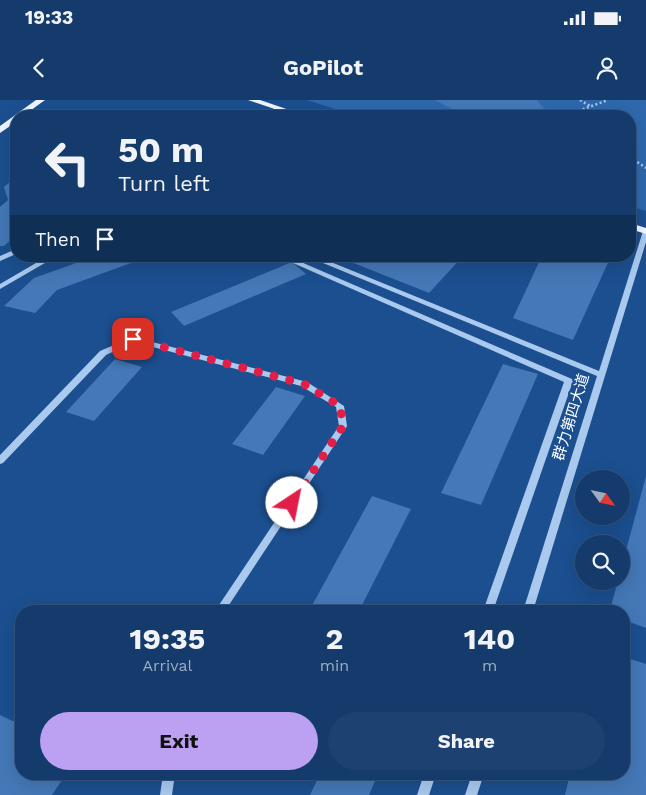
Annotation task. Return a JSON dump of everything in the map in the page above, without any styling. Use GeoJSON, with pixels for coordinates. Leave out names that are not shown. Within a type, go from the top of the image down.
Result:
{"type":"FeatureCollection","features":[{"type":"Feature","properties":{"kind":"main road"},"geometry":{"type":"LineString","coordinates":[[27,110],[41,100]]}},
{"type":"Feature","properties":{"kind":"main road"},"geometry":{"type":"LineString","coordinates":[[252,100],[284,110]]}},
{"type":"Feature","properties":{"kind":"main road"},"geometry":{"type":"LineString","coordinates":[[0,130],[10,122]]}},
{"type":"Feature","properties":{"kind":"street","name":"群力第四大道"},"geometry":{"type":"LineString","coordinates":[[530,605],[646,231]]}},
{"type":"Feature","properties":{"kind":"street"},"geometry":{"type":"LineString","coordinates":[[0,288],[44,262]]}},
{"type":"Feature","properties":{"kind":"street"},"geometry":{"type":"LineString","coordinates":[[294,262],[569,381],[490,605]]}},
{"type":"Feature","properties":{"kind":"street"},"geometry":{"type":"LineString","coordinates":[[324,262],[601,375]]}},
{"type":"Feature","properties":{"kind":"street"},"geometry":{"type":"LineString","coordinates":[[0,461],[103,352],[133,339],[304,384],[340,406],[343,426],[224,605]]}},
{"type":"Feature","properties":{"kind":"street"},"geometry":{"type":"LineString","coordinates":[[166,795],[168,780]]}},
{"type":"Feature","properties":{"kind":"street"},"geometry":{"type":"LineString","coordinates":[[423,795],[428,780]]}},
{"type":"Feature","properties":{"kind":"street"},"geometry":{"type":"LineString","coordinates":[[471,795],[476,780]]}},
{"type":"Feature","properties":{"kind":"path"},"geometry":{"type":"LineString","coordinates":[[580,100],[590,106]]}},
{"type":"Feature","properties":{"kind":"path"},"geometry":{"type":"LineString","coordinates":[[580,110],[608,100]]}},
{"type":"Feature","properties":{"kind":"shaded area"},"geometry":{"type":"Polygon","coordinates":[[[307,100],[646,100],[646,211],[636,208],[636,110],[338,110],[307,100]]]}},
{"type":"Feature","properties":{"kind":"building"},"geometry":{"type":"Polygon","coordinates":[[[435,100],[537,100],[545,110],[454,110],[435,100]]]}},
{"type":"Feature","properties":{"kind":"building"},"geometry":{"type":"Polygon","coordinates":[[[10,182],[10,240],[4,246],[0,246],[0,207],[8,200],[4,187],[10,182]]]}},
{"type":"Feature","properties":{"kind":"building"},"geometry":{"type":"Polygon","coordinates":[[[79,262],[134,262],[57,290],[35,313],[4,306],[34,278],[79,262]]]}},
{"type":"Feature","properties":{"kind":"building"},"geometry":{"type":"Polygon","coordinates":[[[292,262],[306,274],[184,326],[171,312],[292,262]]]}},
{"type":"Feature","properties":{"kind":"building"},"geometry":{"type":"Polygon","coordinates":[[[351,262],[457,262],[429,293],[351,262]]]}},
{"type":"Feature","properties":{"kind":"building"},"geometry":{"type":"Polygon","coordinates":[[[539,262],[608,262],[573,340],[513,318],[539,262]]]}},
{"type":"Feature","properties":{"kind":"building"},"geometry":{"type":"Polygon","coordinates":[[[115,359],[142,367],[94,421],[66,412],[115,359]]]}},
{"type":"Feature","properties":{"kind":"building"},"geometry":{"type":"Polygon","coordinates":[[[503,364],[538,374],[481,505],[441,493],[503,364]]]}},
{"type":"Feature","properties":{"kind":"building"},"geometry":{"type":"Polygon","coordinates":[[[276,387],[305,396],[263,455],[232,444],[276,387]]]}},
{"type":"Feature","properties":{"kind":"building"},"geometry":{"type":"Polygon","coordinates":[[[646,476],[646,628],[630,622],[630,605],[611,605],[615,590],[630,590],[630,536],[646,476]]]}},
{"type":"Feature","properties":{"kind":"building"},"geometry":{"type":"Polygon","coordinates":[[[372,496],[411,509],[362,605],[312,605],[372,496]]]}},
{"type":"Feature","properties":{"kind":"building"},"geometry":{"type":"Polygon","coordinates":[[[630,659],[646,664],[646,795],[565,795],[569,780],[630,780],[630,659]]]}},
{"type":"Feature","properties":{"kind":"building"},"geometry":{"type":"Polygon","coordinates":[[[0,715],[15,722],[15,780],[62,780],[52,795],[0,795],[0,715]]]}},
{"type":"Feature","properties":{"kind":"building"},"geometry":{"type":"Polygon","coordinates":[[[317,780],[375,780],[369,795],[310,795],[317,780]]]}},
{"type":"Feature","properties":{"kind":"route"},"geometry":{"type":"LineString","coordinates":[[133,339],[304,384],[340,406],[343,426],[292,503]]}}]}
